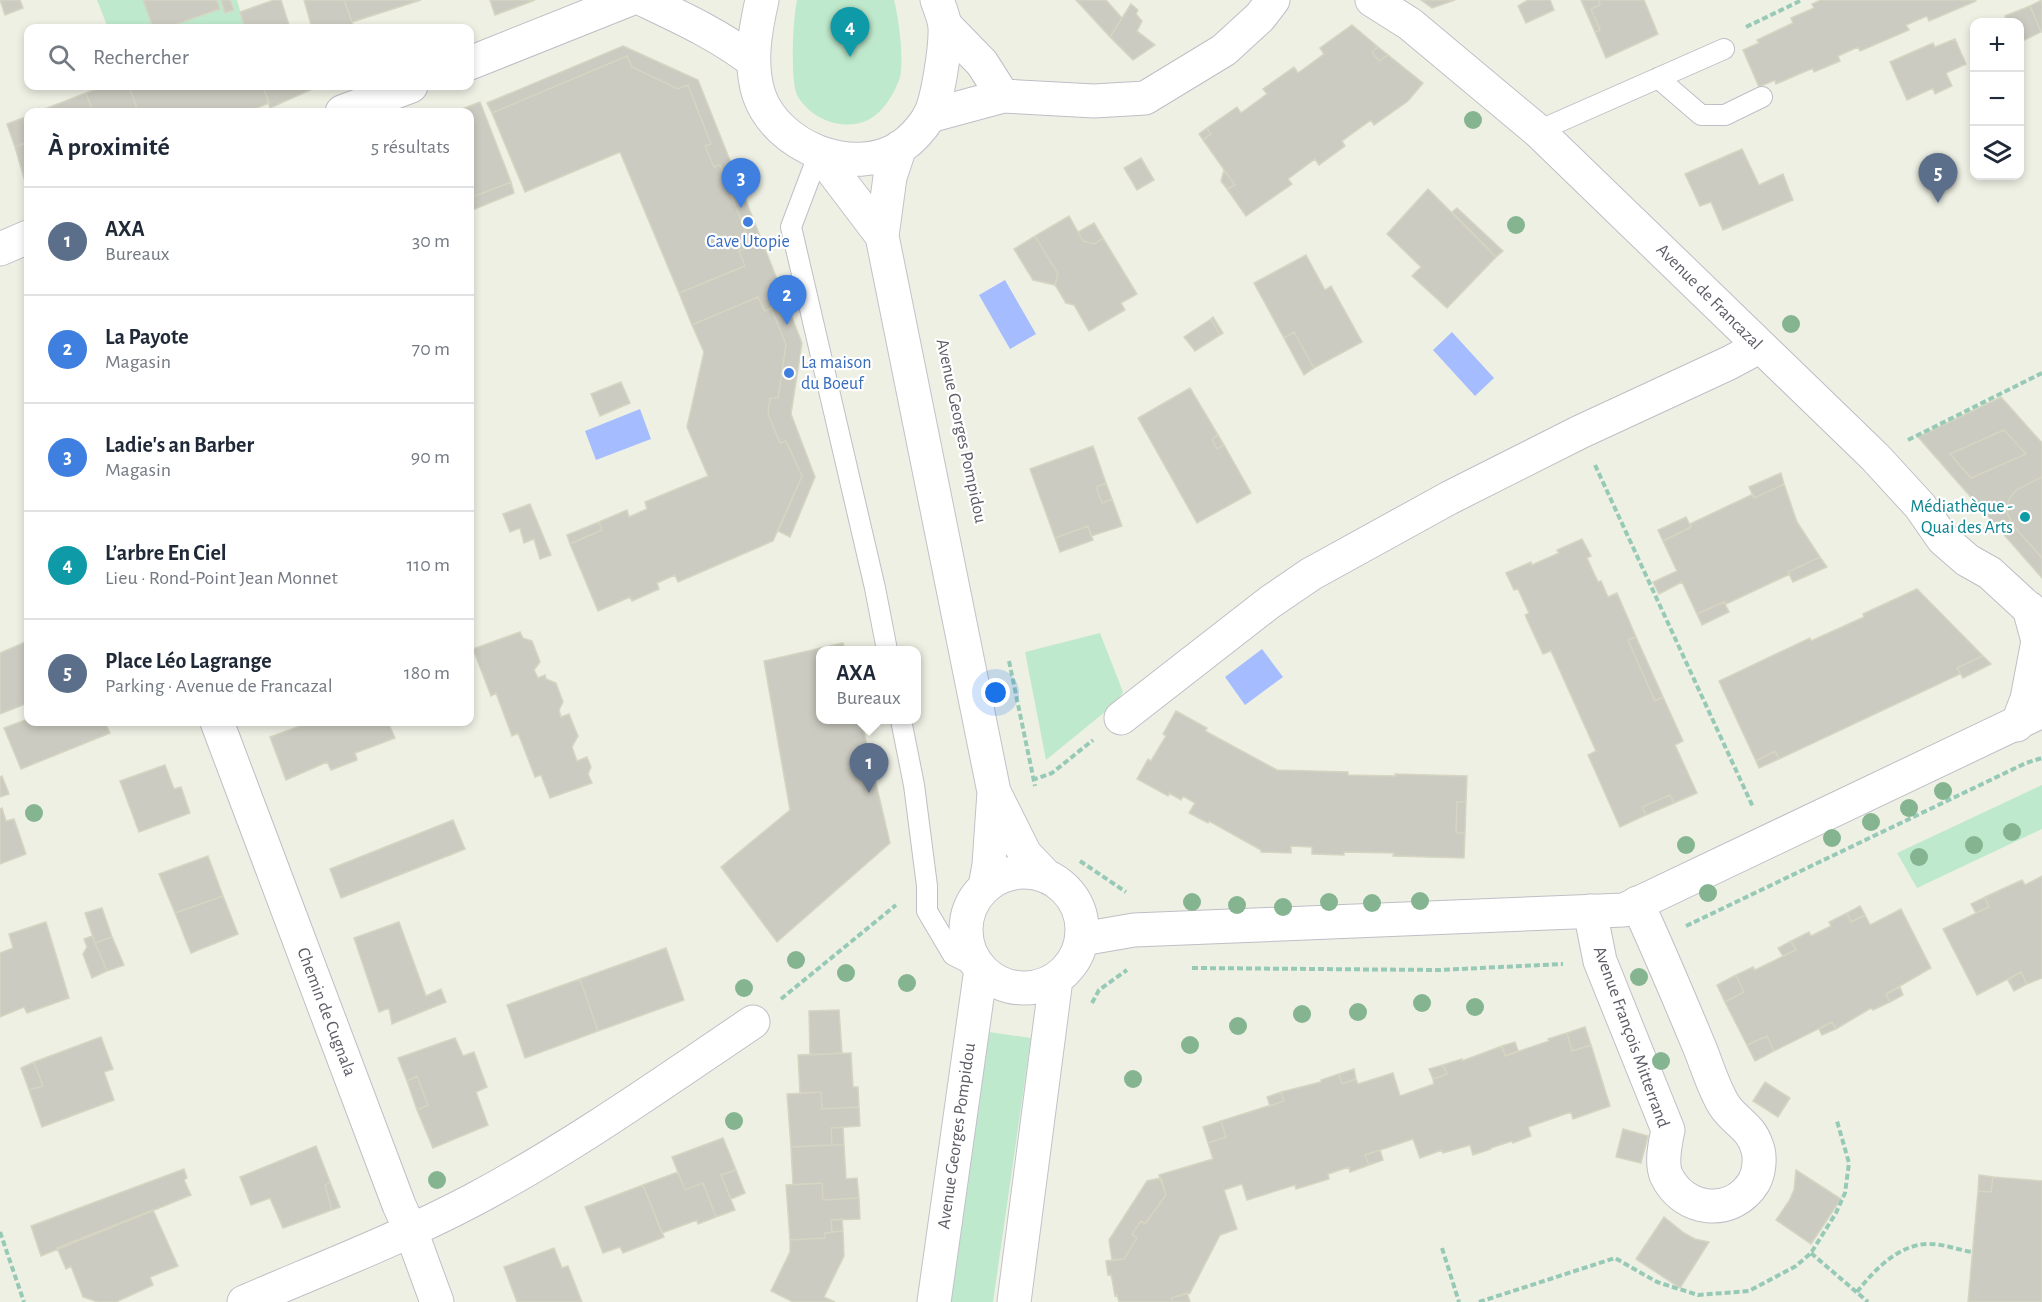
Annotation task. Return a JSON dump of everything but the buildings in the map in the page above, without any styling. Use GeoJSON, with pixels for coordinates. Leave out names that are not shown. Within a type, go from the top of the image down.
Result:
{"type":"FeatureCollection","features":[{"type":"Feature","properties":{"kind":"street"},"geometry":{"type":"LineString","coordinates":[[474,61],[628,0]]}},
{"type":"Feature","properties":{"kind":"street"},"geometry":{"type":"LineString","coordinates":[[644,0],[704,28],[729,42],[753,61]]}},
{"type":"Feature","properties":{"kind":"street"},"geometry":{"type":"LineString","coordinates":[[762,0],[754,36],[753,61],[759,94],[768,114],[794,140],[819,153],[849,159],[874,158],[900,147],[917,132],[929,116],[937,87],[941,13]]}},
{"type":"Feature","properties":{"kind":"street"},"geometry":{"type":"LineString","coordinates":[[929,116],[1003,96],[1094,101],[1145,98],[1224,50],[1260,17],[1273,0]]}},
{"type":"Feature","properties":{"kind":"street","name":"Avenue de Francazal"},"geometry":{"type":"LineString","coordinates":[[1372,0],[1410,24],[1538,131],[1875,457],[1920,506],[1943,539],[1967,560],[1990,573],[2036,615],[2038,641],[2027,699],[2034,722]]}},
{"type":"Feature","properties":{"kind":"street"},"geometry":{"type":"LineString","coordinates":[[941,13],[982,63],[1003,96]]}},
{"type":"Feature","properties":{"kind":"street"},"geometry":{"type":"LineString","coordinates":[[353,108],[400,90]]}},
{"type":"Feature","properties":{"kind":"street"},"geometry":{"type":"LineString","coordinates":[[900,147],[890,177],[882,236],[994,792],[1025,854],[1047,877],[1066,890],[1076,904],[1082,921],[1082,939],[1077,954],[1068,968],[1056,979],[1041,986],[1025,989],[993,980],[972,956],[967,942],[968,912],[975,898],[999,877],[1017,872],[1035,873],[1047,877]]}},
{"type":"Feature","properties":{"kind":"street"},"geometry":{"type":"LineString","coordinates":[[819,153],[882,236]]}},
{"type":"Feature","properties":{"kind":"street"},"geometry":{"type":"LineString","coordinates":[[1121,718],[1270,602],[1311,574],[1449,498],[1580,432],[1730,363],[1759,347]]}},
{"type":"Feature","properties":{"kind":"street"},"geometry":{"type":"LineString","coordinates":[[1082,939],[1134,930],[1624,910],[2034,722]]}},
{"type":"Feature","properties":{"kind":"street","name":"Chemin de Cugnala"},"geometry":{"type":"LineString","coordinates":[[219,726],[437,1302]]}},
{"type":"Feature","properties":{"kind":"street"},"geometry":{"type":"LineString","coordinates":[[985,887],[989,865],[994,792]]}},
{"type":"Feature","properties":{"kind":"street","name":"Avenue François Mitterrand"},"geometry":{"type":"LineString","coordinates":[[1590,911],[1600,961],[1668,1130],[1664,1154],[1666,1174],[1681,1196],[1700,1206],[1712,1208],[1724,1206],[1739,1198],[1754,1182],[1759,1165],[1758,1147],[1748,1128],[1724,1106],[1637,903]]}},
{"type":"Feature","properties":{"kind":"street","name":"Avenue Georges Pompidou"},"geometry":{"type":"LineString","coordinates":[[934,1302],[981,969]]}},
{"type":"Feature","properties":{"kind":"street"},"geometry":{"type":"LineString","coordinates":[[1014,1302],[1056,979]]}},
{"type":"Feature","properties":{"kind":"street"},"geometry":{"type":"LineString","coordinates":[[244,1302],[411,1231],[474,1200],[589,1133],[753,1022]]}},
{"type":"Feature","properties":{"kind":"lane"},"geometry":{"type":"LineString","coordinates":[[1538,131],[1724,49]]}},
{"type":"Feature","properties":{"kind":"lane"},"geometry":{"type":"LineString","coordinates":[[1659,78],[1701,115],[1725,115],[1762,97]]}},
{"type":"Feature","properties":{"kind":"lane"},"geometry":{"type":"LineString","coordinates":[[819,153],[791,227],[886,646]]}},
{"type":"Feature","properties":{"kind":"lane"},"geometry":{"type":"LineString","coordinates":[[902,724],[914,785],[927,886],[927,911],[953,955],[981,969]]}},
{"type":"Feature","properties":{"kind":"path"},"geometry":{"type":"LineString","coordinates":[[1724,49],[1731,35],[1802,0]]}},
{"type":"Feature","properties":{"kind":"path"},"geometry":{"type":"LineString","coordinates":[[1875,457],[2042,373]]}},
{"type":"Feature","properties":{"kind":"path","name":"Avenue Georges Pompidou"},"geometry":{"type":"LineString","coordinates":[[962,432],[972,478]]}},
{"type":"Feature","properties":{"kind":"path"},"geometry":{"type":"LineString","coordinates":[[1580,432],[1768,842]]}},
{"type":"Feature","properties":{"kind":"path"},"geometry":{"type":"LineString","coordinates":[[1007,652],[1035,789]]}},
{"type":"Feature","properties":{"kind":"path"},"geometry":{"type":"LineString","coordinates":[[994,792],[1052,773],[1121,718]]}},
{"type":"Feature","properties":{"kind":"path"},"geometry":{"type":"LineString","coordinates":[[753,1022],[900,902]]}},
{"type":"Feature","properties":{"kind":"path"},"geometry":{"type":"LineString","coordinates":[[1090,1007],[1099,990],[1132,967]]}},
{"type":"Feature","properties":{"kind":"path"},"geometry":{"type":"LineString","coordinates":[[1479,1302],[1615,1258],[1657,1282],[1698,1295],[1749,1291],[1796,1266],[1811,1253],[1836,1214],[1845,1193],[1849,1163],[1837,1121]]}},
{"type":"Feature","properties":{"kind":"path"},"geometry":{"type":"LineString","coordinates":[[0,1232],[24,1302]]}},
{"type":"Feature","properties":{"kind":"path"},"geometry":{"type":"LineString","coordinates":[[1857,1292],[1869,1277],[1898,1252],[1929,1244],[1972,1252]]}},
{"type":"Feature","properties":{"kind":"path"},"geometry":{"type":"LineString","coordinates":[[1442,1248],[1459,1302]]}},
{"type":"Feature","properties":{"kind":"path"},"geometry":{"type":"LineString","coordinates":[[1811,1253],[1868,1302]]}},
{"type":"Feature","properties":{"kind":"green space"},"geometry":{"type":"Polygon","coordinates":[[[97,0],[237,0],[244,24],[106,24],[97,0]]]}},
{"type":"Feature","properties":{"kind":"green space"},"geometry":{"type":"Polygon","coordinates":[[[797,0],[894,0],[900,39],[900,77],[888,102],[879,113],[858,123],[838,124],[810,111],[797,95],[793,76],[793,34],[797,0]]]}},
{"type":"Feature","properties":{"kind":"green space"},"geometry":{"type":"Polygon","coordinates":[[[1100,633],[1123,692],[1116,703],[1046,760],[1025,652],[1100,633]]]}},
{"type":"Feature","properties":{"kind":"green space"},"geometry":{"type":"Polygon","coordinates":[[[2042,785],[2042,829],[1917,888],[1897,853],[2042,785]]]}},
{"type":"Feature","properties":{"kind":"green space"},"geometry":{"type":"Polygon","coordinates":[[[982,1031],[1031,1038],[993,1302],[943,1302],[982,1031]]]}},
{"type":"Feature","properties":{"kind":"water"},"geometry":{"type":"Polygon","coordinates":[[[1005,280],[1036,334],[1010,349],[979,295],[1005,280]]]}},
{"type":"Feature","properties":{"kind":"water"},"geometry":{"type":"Polygon","coordinates":[[[1452,332],[1494,378],[1475,396],[1433,350],[1452,332]]]}},
{"type":"Feature","properties":{"kind":"water"},"geometry":{"type":"Polygon","coordinates":[[[640,409],[651,439],[596,460],[585,431],[640,409]]]}},
{"type":"Feature","properties":{"kind":"water"},"geometry":{"type":"Polygon","coordinates":[[[1262,649],[1283,677],[1245,705],[1225,677],[1262,649]]]}},
{"type":"Feature","properties":{"kind":"place","name":"L’arbre En Ciel"},"geometry":{"type":"Point","coordinates":[850,57]}},
{"type":"Feature","properties":{"kind":"place","name":"Place Léo Lagrange"},"geometry":{"type":"Point","coordinates":[1938,203]}},
{"type":"Feature","properties":{"kind":"place","name":"Ladie's an Barber"},"geometry":{"type":"Point","coordinates":[741,208]}},
{"type":"Feature","properties":{"kind":"place","name":"Cave Utopie"},"geometry":{"type":"Point","coordinates":[748,222]}},
{"type":"Feature","properties":{"kind":"place","name":"La Payote"},"geometry":{"type":"Point","coordinates":[787,325]}},
{"type":"Feature","properties":{"kind":"place","name":"La maison du Boeuf"},"geometry":{"type":"Point","coordinates":[789,373]}},
{"type":"Feature","properties":{"kind":"place","name":"Médiathèque - Quai des Arts"},"geometry":{"type":"Point","coordinates":[2025,517]}},
{"type":"Feature","properties":{"kind":"place","name":"AXA"},"geometry":{"type":"Point","coordinates":[869,793]}}]}
